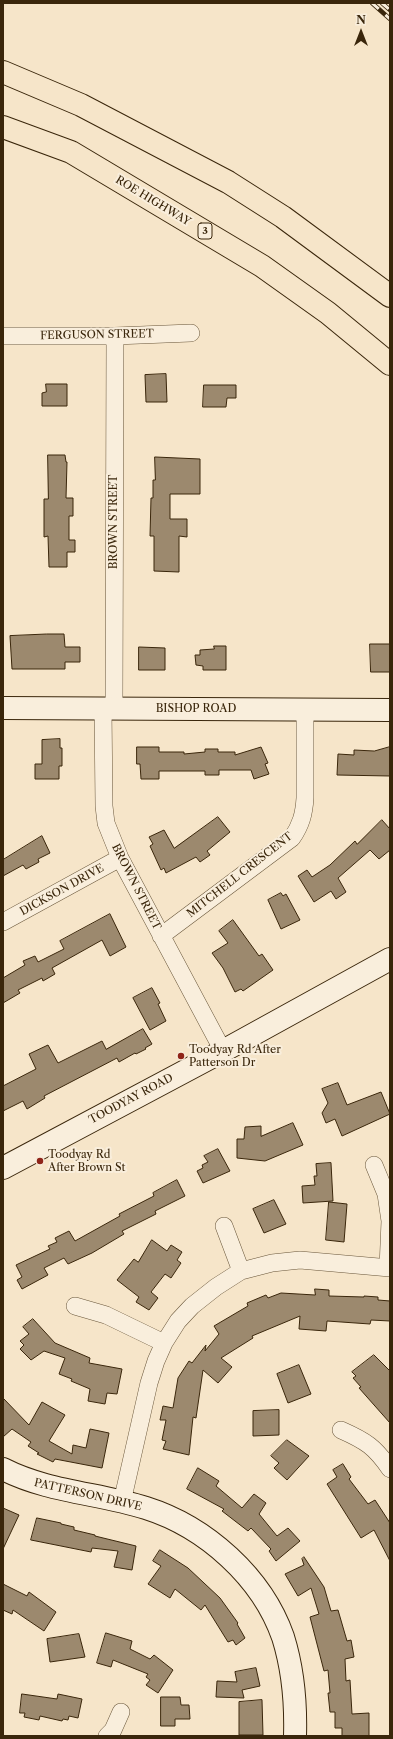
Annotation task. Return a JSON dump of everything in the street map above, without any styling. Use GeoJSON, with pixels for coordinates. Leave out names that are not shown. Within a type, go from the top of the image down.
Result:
{"type":"FeatureCollection","features":[{"type":"Feature","properties":{"kind":"highway"},"geometry":{"type":"LineString","coordinates":[[3,72],[81,105],[228,182],[283,217],[390,296]]}},
{"type":"Feature","properties":{"kind":"highway","name":"ROE HIGHWAY"},"geometry":{"type":"LineString","coordinates":[[3,127],[72,152],[262,266],[328,313],[390,364]]}},
{"type":"Feature","properties":{"kind":"street","name":"FERGUSON STREET"},"geometry":{"type":"LineString","coordinates":[[3,336],[115,336],[191,333]]}},
{"type":"Feature","properties":{"kind":"street","name":"BROWN STREET"},"geometry":{"type":"LineString","coordinates":[[115,336],[108,708],[104,806],[106,823],[120,858],[223,1051]]}},
{"type":"Feature","properties":{"kind":"street","name":"BISHOP ROAD"},"geometry":{"type":"LineString","coordinates":[[3,708],[390,710]]}},
{"type":"Feature","properties":{"kind":"street","name":"MITCHELL CRESCENT"},"geometry":{"type":"LineString","coordinates":[[162,936],[292,838],[301,826],[305,798],[305,710]]}},
{"type":"Feature","properties":{"kind":"street","name":"DICKSON DRIVE"},"geometry":{"type":"LineString","coordinates":[[3,922],[120,858]]}},
{"type":"Feature","properties":{"kind":"street","name":"TOODYAY ROAD"},"geometry":{"type":"LineString","coordinates":[[3,1168],[223,1051],[389,960]]}},
{"type":"Feature","properties":{"kind":"street"},"geometry":{"type":"LineString","coordinates":[[122,1502],[149,1383],[164,1343],[178,1321],[192,1306],[216,1287],[241,1271],[272,1263],[300,1260],[389,1268],[390,1221],[386,1194],[374,1165]]}},
{"type":"Feature","properties":{"kind":"street"},"geometry":{"type":"LineString","coordinates":[[224,1226],[241,1271]]}},
{"type":"Feature","properties":{"kind":"street"},"geometry":{"type":"LineString","coordinates":[[75,1306],[106,1315],[164,1343]]}},
{"type":"Feature","properties":{"kind":"street"},"geometry":{"type":"LineString","coordinates":[[341,1430],[360,1438],[374,1448],[390,1469]]}},
{"type":"Feature","properties":{"kind":"street","name":"PATTERSON DRIVE"},"geometry":{"type":"LineString","coordinates":[[3,1469],[20,1478],[52,1488],[122,1502],[147,1509],[181,1522],[215,1545],[237,1565],[255,1587],[272,1612],[282,1636],[290,1662],[294,1691],[295,1736]]}},
{"type":"Feature","properties":{"kind":"street"},"geometry":{"type":"LineString","coordinates":[[107,1736],[113,1730],[121,1712]]}},
{"type":"Feature","properties":{"kind":"building"},"geometry":{"type":"Polygon","coordinates":[[[166,374],[167,402],[146,402],[145,375],[166,374]]]}},
{"type":"Feature","properties":{"kind":"building"},"geometry":{"type":"Polygon","coordinates":[[[46,384],[67,384],[67,406],[42,406],[42,393],[46,392],[46,384]]]}},
{"type":"Feature","properties":{"kind":"building"},"geometry":{"type":"Polygon","coordinates":[[[204,385],[236,385],[236,398],[227,398],[226,407],[203,407],[204,385]]]}},
{"type":"Feature","properties":{"kind":"building"},"geometry":{"type":"Polygon","coordinates":[[[48,455],[65,455],[67,462],[66,498],[73,498],[73,516],[69,516],[69,540],[75,540],[75,552],[67,552],[67,567],[49,567],[48,536],[44,537],[44,499],[48,499],[48,455]]]}},
{"type":"Feature","properties":{"kind":"building"},"geometry":{"type":"Polygon","coordinates":[[[155,457],[200,459],[200,494],[170,494],[170,519],[187,519],[187,537],[179,536],[179,572],[154,571],[154,536],[150,536],[151,498],[153,498],[153,480],[155,480],[155,457]]]}},
{"type":"Feature","properties":{"kind":"building"},"geometry":{"type":"Polygon","coordinates":[[[64,634],[65,647],[80,647],[80,662],[65,662],[65,669],[12,669],[10,636],[64,634]]]}},
{"type":"Feature","properties":{"kind":"building"},"geometry":{"type":"Polygon","coordinates":[[[370,644],[390,644],[390,672],[371,672],[370,644]]]}},
{"type":"Feature","properties":{"kind":"building"},"geometry":{"type":"Polygon","coordinates":[[[214,646],[226,646],[226,670],[203,670],[203,666],[196,665],[195,655],[200,655],[200,650],[214,649],[214,646]]]}},
{"type":"Feature","properties":{"kind":"building"},"geometry":{"type":"Polygon","coordinates":[[[139,647],[165,648],[165,670],[139,670],[139,647]]]}},
{"type":"Feature","properties":{"kind":"building"},"geometry":{"type":"Polygon","coordinates":[[[60,739],[60,748],[62,748],[62,766],[59,766],[59,779],[35,779],[35,764],[42,764],[42,740],[60,739]]]}},
{"type":"Feature","properties":{"kind":"building"},"geometry":{"type":"Polygon","coordinates":[[[137,747],[159,747],[159,752],[184,752],[184,754],[205,752],[205,749],[218,749],[218,752],[235,752],[235,755],[261,747],[268,763],[265,764],[269,774],[254,779],[251,770],[219,770],[219,775],[205,775],[205,771],[159,771],[159,779],[141,779],[140,764],[137,764],[137,747]]]}},
{"type":"Feature","properties":{"kind":"building"},"geometry":{"type":"Polygon","coordinates":[[[390,747],[390,776],[337,775],[338,754],[354,755],[354,750],[374,751],[390,747]]]}},
{"type":"Feature","properties":{"kind":"building"},"geometry":{"type":"Polygon","coordinates":[[[218,817],[230,832],[207,851],[210,855],[200,862],[196,857],[166,873],[164,868],[161,870],[150,846],[153,844],[149,837],[164,830],[174,848],[218,817]]]}},
{"type":"Feature","properties":{"kind":"building"},"geometry":{"type":"Polygon","coordinates":[[[382,820],[390,829],[390,850],[379,859],[370,850],[338,878],[346,892],[336,899],[331,891],[314,902],[298,876],[307,870],[312,877],[330,865],[355,841],[357,844],[382,820]]]}},
{"type":"Feature","properties":{"kind":"building"},"geometry":{"type":"Polygon","coordinates":[[[42,836],[50,853],[38,859],[39,862],[26,869],[23,865],[3,876],[3,860],[42,836]]]}},
{"type":"Feature","properties":{"kind":"building"},"geometry":{"type":"Polygon","coordinates":[[[281,893],[283,896],[286,894],[300,920],[281,929],[268,900],[281,893]]]}},
{"type":"Feature","properties":{"kind":"building"},"geometry":{"type":"Polygon","coordinates":[[[110,914],[126,947],[110,956],[102,940],[52,968],[55,974],[43,981],[42,978],[18,990],[20,993],[3,1003],[3,978],[25,965],[23,961],[35,956],[38,962],[64,949],[60,941],[110,914]]]}},
{"type":"Feature","properties":{"kind":"building"},"geometry":{"type":"Polygon","coordinates":[[[233,920],[259,956],[262,954],[273,970],[243,991],[241,989],[235,992],[223,968],[212,953],[228,943],[219,931],[233,920]]]}},
{"type":"Feature","properties":{"kind":"building"},"geometry":{"type":"Polygon","coordinates":[[[152,988],[160,1003],[158,1004],[166,1021],[150,1030],[133,998],[152,988]]]}},
{"type":"Feature","properties":{"kind":"building"},"geometry":{"type":"Polygon","coordinates":[[[143,1029],[152,1044],[145,1048],[146,1049],[119,1062],[117,1058],[44,1096],[45,1098],[27,1109],[23,1101],[3,1111],[3,1086],[36,1069],[29,1054],[48,1045],[58,1063],[102,1041],[106,1049],[143,1029]]]}},
{"type":"Feature","properties":{"kind":"building"},"geometry":{"type":"Polygon","coordinates":[[[338,1083],[347,1105],[381,1092],[390,1114],[342,1136],[335,1119],[326,1123],[322,1113],[328,1103],[322,1089],[338,1083]]]}},
{"type":"Feature","properties":{"kind":"building"},"geometry":{"type":"Polygon","coordinates":[[[293,1123],[303,1145],[265,1161],[237,1158],[237,1139],[244,1139],[245,1127],[261,1126],[261,1136],[293,1123]]]}},
{"type":"Feature","properties":{"kind":"building"},"geometry":{"type":"Polygon","coordinates":[[[218,1149],[230,1171],[203,1183],[197,1171],[203,1168],[202,1165],[208,1162],[204,1156],[218,1149]]]}},
{"type":"Feature","properties":{"kind":"building"},"geometry":{"type":"Polygon","coordinates":[[[331,1163],[333,1201],[303,1203],[302,1186],[315,1185],[314,1176],[317,1176],[316,1164],[331,1163]]]}},
{"type":"Feature","properties":{"kind":"building"},"geometry":{"type":"Polygon","coordinates":[[[177,1180],[185,1196],[155,1211],[156,1214],[122,1231],[124,1234],[92,1253],[68,1264],[64,1258],[44,1268],[48,1275],[22,1289],[17,1280],[22,1277],[16,1265],[50,1249],[48,1246],[57,1242],[55,1238],[69,1231],[75,1241],[120,1216],[119,1214],[154,1196],[153,1193],[177,1180]]]}},
{"type":"Feature","properties":{"kind":"building"},"geometry":{"type":"Polygon","coordinates":[[[274,1200],[286,1224],[264,1233],[253,1209],[274,1200]]]}},
{"type":"Feature","properties":{"kind":"building"},"geometry":{"type":"Polygon","coordinates":[[[329,1202],[347,1204],[344,1242],[326,1240],[329,1202]]]}},
{"type":"Feature","properties":{"kind":"building"},"geometry":{"type":"Polygon","coordinates":[[[152,1240],[167,1251],[171,1245],[182,1252],[177,1260],[181,1263],[171,1278],[165,1274],[151,1292],[158,1298],[149,1310],[136,1302],[139,1297],[117,1280],[134,1259],[138,1262],[152,1240]]]}},
{"type":"Feature","properties":{"kind":"building"},"geometry":{"type":"Polygon","coordinates":[[[315,1289],[329,1290],[329,1296],[378,1297],[378,1300],[390,1301],[390,1321],[371,1320],[370,1324],[327,1321],[326,1331],[299,1329],[300,1316],[252,1336],[253,1338],[221,1358],[232,1367],[218,1383],[203,1370],[196,1418],[193,1417],[189,1455],[163,1449],[166,1441],[162,1440],[166,1420],[160,1420],[163,1406],[173,1408],[178,1378],[189,1361],[192,1363],[206,1345],[205,1351],[219,1334],[214,1326],[248,1306],[247,1303],[266,1295],[268,1298],[281,1293],[315,1295],[315,1289]]]}},
{"type":"Feature","properties":{"kind":"building"},"geometry":{"type":"Polygon","coordinates":[[[33,1319],[55,1343],[90,1358],[89,1363],[122,1369],[117,1394],[107,1393],[105,1404],[88,1401],[90,1389],[59,1374],[65,1358],[44,1351],[31,1360],[20,1349],[24,1345],[20,1341],[29,1334],[23,1327],[33,1319]]]}},
{"type":"Feature","properties":{"kind":"building"},"geometry":{"type":"Polygon","coordinates":[[[374,1355],[390,1371],[390,1423],[359,1388],[361,1387],[353,1378],[356,1376],[352,1372],[374,1355]]]}},
{"type":"Feature","properties":{"kind":"building"},"geometry":{"type":"Polygon","coordinates":[[[299,1365],[311,1394],[288,1403],[277,1374],[299,1365]]]}},
{"type":"Feature","properties":{"kind":"building"},"geometry":{"type":"Polygon","coordinates":[[[3,1398],[29,1425],[42,1402],[65,1415],[49,1441],[72,1454],[73,1445],[86,1448],[90,1429],[109,1433],[102,1468],[55,1459],[53,1462],[37,1454],[39,1453],[28,1446],[31,1442],[12,1429],[3,1437],[3,1398]]]}},
{"type":"Feature","properties":{"kind":"building"},"geometry":{"type":"Polygon","coordinates":[[[279,1410],[279,1435],[253,1436],[253,1411],[279,1410]]]}},
{"type":"Feature","properties":{"kind":"building"},"geometry":{"type":"Polygon","coordinates":[[[287,1440],[309,1456],[287,1480],[274,1468],[279,1463],[271,1456],[287,1440]]]}},
{"type":"Feature","properties":{"kind":"building"},"geometry":{"type":"Polygon","coordinates":[[[343,1464],[351,1477],[349,1479],[368,1504],[375,1500],[390,1523],[390,1561],[374,1530],[361,1538],[327,1484],[337,1477],[333,1470],[343,1464]]]}},
{"type":"Feature","properties":{"kind":"building"},"geometry":{"type":"Polygon","coordinates":[[[198,1468],[219,1481],[216,1486],[242,1508],[254,1494],[266,1503],[259,1514],[277,1536],[288,1528],[300,1541],[276,1561],[269,1551],[271,1549],[251,1528],[248,1531],[222,1511],[224,1509],[187,1489],[198,1468]]]}},
{"type":"Feature","properties":{"kind":"building"},"geometry":{"type":"Polygon","coordinates":[[[3,1508],[19,1515],[3,1549],[3,1508]]]}},
{"type":"Feature","properties":{"kind":"building"},"geometry":{"type":"Polygon","coordinates":[[[37,1518],[61,1523],[74,1527],[74,1530],[136,1546],[132,1570],[114,1567],[118,1551],[92,1548],[91,1552],[31,1540],[37,1518]]]}},
{"type":"Feature","properties":{"kind":"building"},"geometry":{"type":"Polygon","coordinates":[[[160,1550],[188,1568],[220,1598],[238,1623],[237,1624],[245,1638],[236,1645],[233,1640],[228,1642],[205,1605],[201,1610],[175,1589],[170,1598],[148,1584],[161,1566],[153,1561],[160,1550]]]}},
{"type":"Feature","properties":{"kind":"building"},"geometry":{"type":"Polygon","coordinates":[[[304,1557],[324,1587],[331,1611],[338,1610],[347,1641],[351,1640],[354,1657],[345,1659],[346,1681],[350,1680],[352,1714],[369,1713],[369,1736],[342,1736],[342,1728],[335,1728],[335,1712],[330,1712],[328,1670],[324,1671],[310,1617],[319,1614],[311,1588],[298,1596],[285,1574],[304,1565],[302,1559],[304,1557]]]}},
{"type":"Feature","properties":{"kind":"building"},"geometry":{"type":"Polygon","coordinates":[[[3,1584],[27,1596],[29,1592],[56,1612],[44,1631],[13,1610],[12,1614],[3,1610],[3,1584]]]}},
{"type":"Feature","properties":{"kind":"building"},"geometry":{"type":"Polygon","coordinates":[[[106,1633],[132,1641],[130,1649],[150,1659],[154,1655],[173,1670],[158,1693],[146,1685],[150,1680],[146,1677],[148,1674],[113,1660],[111,1667],[97,1663],[106,1633]]]}},
{"type":"Feature","properties":{"kind":"building"},"geometry":{"type":"Polygon","coordinates":[[[79,1634],[85,1657],[50,1662],[47,1639],[79,1634]]]}},
{"type":"Feature","properties":{"kind":"building"},"geometry":{"type":"Polygon","coordinates":[[[256,1668],[260,1686],[242,1690],[244,1698],[216,1697],[217,1681],[237,1682],[235,1672],[256,1668]]]}},
{"type":"Feature","properties":{"kind":"building"},"geometry":{"type":"Polygon","coordinates":[[[22,1694],[57,1699],[58,1694],[82,1699],[78,1718],[69,1716],[68,1720],[63,1719],[62,1721],[40,1716],[39,1720],[24,1717],[25,1713],[20,1713],[22,1694]]]}},
{"type":"Feature","properties":{"kind":"building"},"geometry":{"type":"Polygon","coordinates":[[[161,1697],[180,1697],[181,1705],[189,1705],[190,1719],[175,1719],[175,1726],[161,1726],[161,1697]]]}},
{"type":"Feature","properties":{"kind":"building"},"geometry":{"type":"Polygon","coordinates":[[[262,1700],[263,1735],[239,1735],[239,1702],[262,1700]]]}},
{"type":"Feature","properties":{"kind":"railway"},"geometry":{"type":"LineString","coordinates":[[372,3],[390,19]]}},
{"type":"Feature","properties":{"kind":"railway"},"geometry":{"type":"LineString","coordinates":[[382,3],[390,10]]}},
{"type":"Feature","properties":{"kind":"place","name":"Toodyay Rd After Patterson Dr"},"geometry":{"type":"Point","coordinates":[181,1056]}},
{"type":"Feature","properties":{"kind":"place","name":"Toodyay Rd After Brown St"},"geometry":{"type":"Point","coordinates":[40,1161]}}]}
